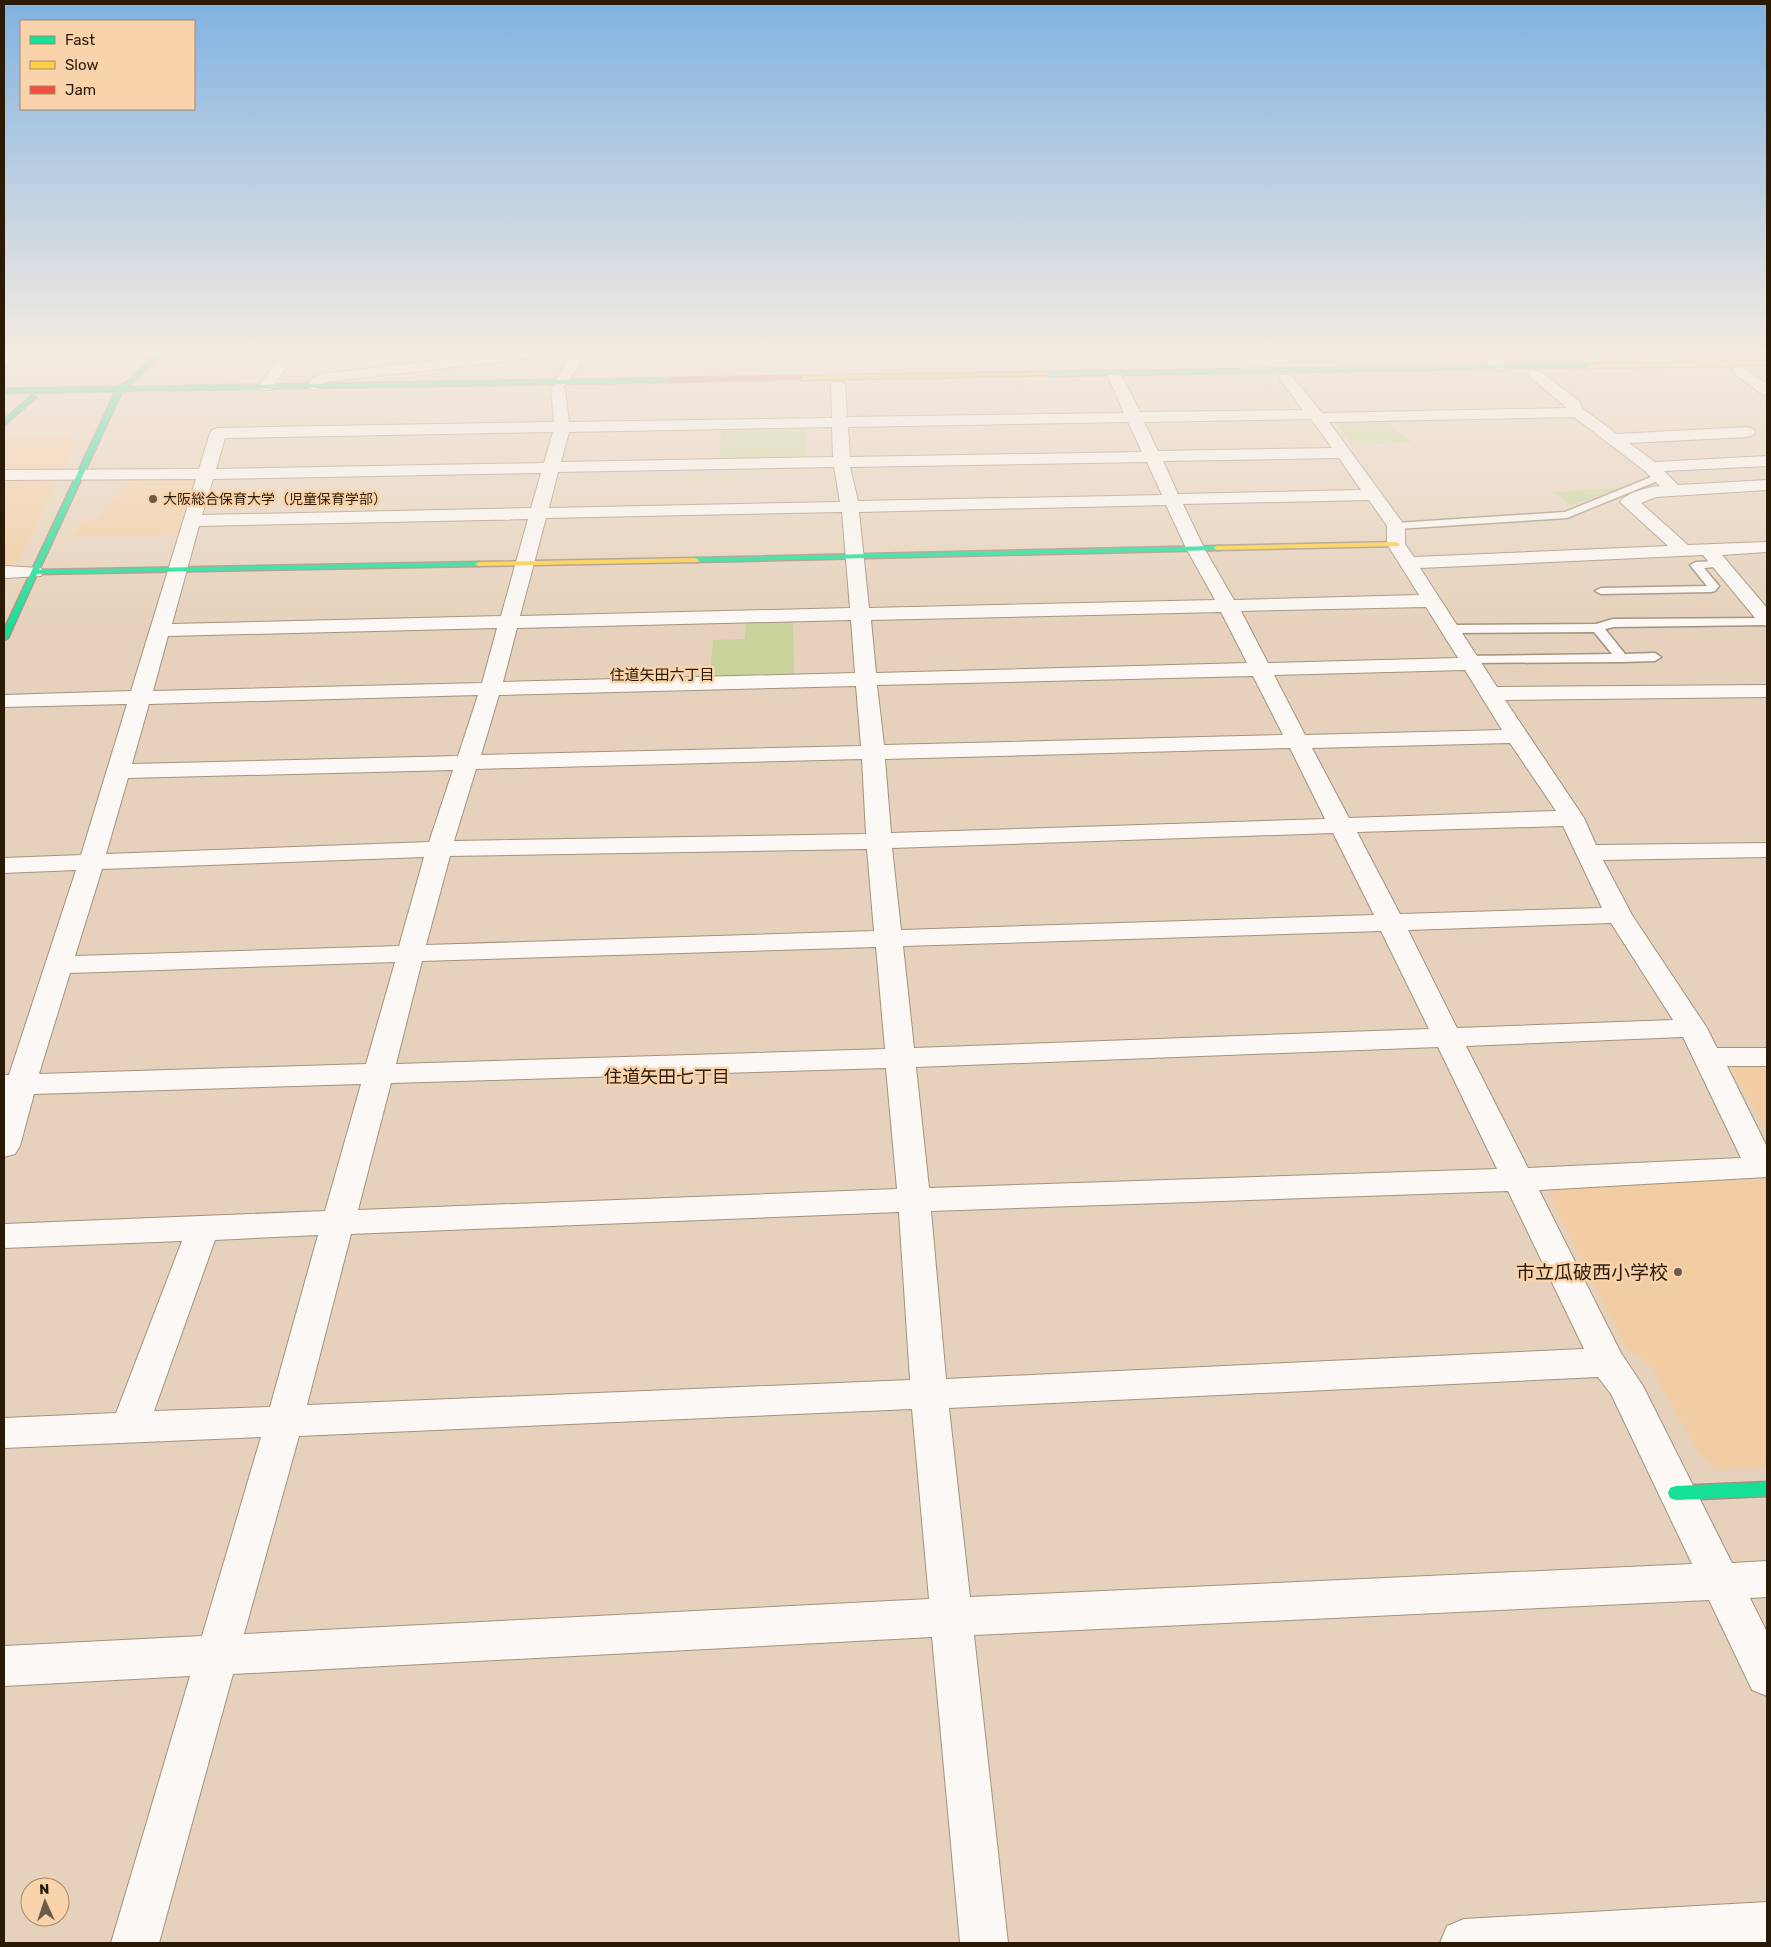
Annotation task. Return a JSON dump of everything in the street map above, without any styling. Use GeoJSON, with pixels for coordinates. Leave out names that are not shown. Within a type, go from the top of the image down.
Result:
{"type":"FeatureCollection","features":[{"type":"Feature","properties":{"kind":"main road"},"geometry":{"type":"LineString","coordinates":[[4,638],[94,443]]}},
{"type":"Feature","properties":{"kind":"main road"},"geometry":{"type":"LineString","coordinates":[[34,572],[178,571],[1400,545]]}},
{"type":"Feature","properties":{"kind":"main road"},"geometry":{"type":"LineString","coordinates":[[1676,1493],[1767,1489]]}},
{"type":"Feature","properties":{"kind":"street"},"geometry":{"type":"LineString","coordinates":[[4,1146],[12,1085],[59,965],[215,443]]}},
{"type":"Feature","properties":{"kind":"street"},"geometry":{"type":"LineString","coordinates":[[135,1943],[284,1422],[380,1074],[439,849],[491,687],[558,443]]}},
{"type":"Feature","properties":{"kind":"street"},"geometry":{"type":"LineString","coordinates":[[841,443],[841,461],[850,506],[855,556],[879,841],[914,1200],[929,1394],[984,1943]]}},
{"type":"Feature","properties":{"kind":"street"},"geometry":{"type":"LineString","coordinates":[[1146,443],[1196,549],[1228,606],[1342,826],[1608,1362],[1625,1386],[1767,1676]]}},
{"type":"Feature","properties":{"kind":"street"},"geometry":{"type":"LineString","coordinates":[[4,1236],[914,1200],[1517,1180],[1762,1168],[1708,1057],[1692,1028],[1619,915],[1572,818],[1431,601],[1375,495],[1335,443]]}},
{"type":"Feature","properties":{"kind":"street"},"geometry":{"type":"LineString","coordinates":[[1618,443],[1662,477],[1767,485]]}},
{"type":"Feature","properties":{"kind":"street"},"geometry":{"type":"LineString","coordinates":[[4,475],[206,474],[551,466],[1342,453]]}},
{"type":"Feature","properties":{"kind":"street"},"geometry":{"type":"LineString","coordinates":[[1662,477],[1767,461]]}},
{"type":"Feature","properties":{"kind":"street"},"geometry":{"type":"LineString","coordinates":[[1662,477],[1653,492],[1629,502],[1684,550]]}},
{"type":"Feature","properties":{"kind":"street"},"geometry":{"type":"LineString","coordinates":[[191,521],[1375,495]]}},
{"type":"Feature","properties":{"kind":"street"},"geometry":{"type":"LineString","coordinates":[[1400,545],[1684,550],[1767,547]]}},
{"type":"Feature","properties":{"kind":"street"},"geometry":{"type":"LineString","coordinates":[[1707,549],[1766,618]]}},
{"type":"Feature","properties":{"kind":"street"},"geometry":{"type":"LineString","coordinates":[[4,572],[34,572]]}},
{"type":"Feature","properties":{"kind":"street"},"geometry":{"type":"LineString","coordinates":[[160,630],[1431,601]]}},
{"type":"Feature","properties":{"kind":"street"},"geometry":{"type":"LineString","coordinates":[[4,701],[491,687],[1260,669],[1470,661]]}},
{"type":"Feature","properties":{"kind":"street"},"geometry":{"type":"LineString","coordinates":[[1491,694],[1767,692]]}},
{"type":"Feature","properties":{"kind":"street"},"geometry":{"type":"LineString","coordinates":[[118,771],[1517,736]]}},
{"type":"Feature","properties":{"kind":"street"},"geometry":{"type":"LineString","coordinates":[[4,865],[439,849],[879,841],[1572,818]]}},
{"type":"Feature","properties":{"kind":"street"},"geometry":{"type":"LineString","coordinates":[[1587,852],[1767,850]]}},
{"type":"Feature","properties":{"kind":"street"},"geometry":{"type":"LineString","coordinates":[[59,965],[890,940],[1619,915]]}},
{"type":"Feature","properties":{"kind":"street"},"geometry":{"type":"LineString","coordinates":[[12,1085],[900,1058],[1448,1039],[1692,1028]]}},
{"type":"Feature","properties":{"kind":"street"},"geometry":{"type":"LineString","coordinates":[[1708,1057],[1767,1056]]}},
{"type":"Feature","properties":{"kind":"street"},"geometry":{"type":"LineString","coordinates":[[129,1428],[203,1228]]}},
{"type":"Feature","properties":{"kind":"street"},"geometry":{"type":"LineString","coordinates":[[4,1433],[929,1394],[1608,1362]]}},
{"type":"Feature","properties":{"kind":"street"},"geometry":{"type":"LineString","coordinates":[[4,1666],[950,1617],[1767,1579]]}},
{"type":"Feature","properties":{"kind":"street"},"geometry":{"type":"LineString","coordinates":[[1464,1943],[1745,1933]]}},
{"type":"Feature","properties":{"kind":"lane"},"geometry":{"type":"LineString","coordinates":[[1400,545],[1567,515],[1662,477]]}},
{"type":"Feature","properties":{"kind":"lane"},"geometry":{"type":"LineString","coordinates":[[1601,590],[1711,589],[1713,586],[1696,566],[1720,564]]}},
{"type":"Feature","properties":{"kind":"lane"},"geometry":{"type":"LineString","coordinates":[[1450,629],[1597,628],[1613,623],[1766,618]]}},
{"type":"Feature","properties":{"kind":"lane"},"geometry":{"type":"LineString","coordinates":[[1597,628],[1622,658]]}},
{"type":"Feature","properties":{"kind":"lane"},"geometry":{"type":"LineString","coordinates":[[1470,661],[1655,657]]}},
{"type":"Feature","properties":{"kind":"shaded area"},"geometry":{"type":"Polygon","coordinates":[[[4,443],[75,443],[65,470],[57,472],[4,473],[4,443]]]}},
{"type":"Feature","properties":{"kind":"shaded area","name":"大阪総合保育大学（児童保育学部）"},"geometry":{"type":"Polygon","coordinates":[[[199,477],[179,534],[71,537],[81,521],[96,520],[132,478],[199,477]]]}},
{"type":"Feature","properties":{"kind":"shaded area"},"geometry":{"type":"Polygon","coordinates":[[[59,478],[15,568],[4,568],[4,479],[59,478]]]}},
{"type":"Feature","properties":{"kind":"shaded area"},"geometry":{"type":"Polygon","coordinates":[[[1767,1066],[1767,1131],[1730,1067],[1767,1066]]]}},
{"type":"Feature","properties":{"kind":"shaded area","name":"市立瓜破西小学校"},"geometry":{"type":"Polygon","coordinates":[[[1767,1180],[1767,1467],[1717,1469],[1698,1452],[1650,1365],[1626,1347],[1550,1198],[1556,1186],[1767,1180]]]}},
{"type":"Feature","properties":{"kind":"green space"},"geometry":{"type":"Polygon","coordinates":[[[720,443],[805,443],[806,459],[719,461],[720,443]]]}},
{"type":"Feature","properties":{"kind":"green space"},"geometry":{"type":"Polygon","coordinates":[[[1351,443],[1397,443],[1358,445],[1351,443]]]}},
{"type":"Feature","properties":{"kind":"green space"},"geometry":{"type":"Polygon","coordinates":[[[1621,488],[1571,505],[1555,492],[1621,488]]]}},
{"type":"Feature","properties":{"kind":"green space"},"geometry":{"type":"Polygon","coordinates":[[[793,618],[794,674],[710,676],[713,640],[745,639],[746,620],[793,618]]]}},
{"type":"Feature","properties":{"kind":"traffic: fast"},"geometry":{"type":"LineString","coordinates":[[4,638],[94,443]]}},
{"type":"Feature","properties":{"kind":"traffic: fast"},"geometry":{"type":"LineString","coordinates":[[695,560],[1217,548]]}},
{"type":"Feature","properties":{"kind":"traffic: fast"},"geometry":{"type":"LineString","coordinates":[[34,572],[479,564]]}},
{"type":"Feature","properties":{"kind":"traffic: fast"},"geometry":{"type":"LineString","coordinates":[[1676,1493],[1767,1489]]}},
{"type":"Feature","properties":{"kind":"traffic: slow"},"geometry":{"type":"LineString","coordinates":[[1217,548],[1396,544]]}},
{"type":"Feature","properties":{"kind":"traffic: slow"},"geometry":{"type":"LineString","coordinates":[[479,564],[695,560]]}},
{"type":"Feature","properties":{"kind":"place","name":"大阪総合保育大学（児童保育学部）"},"geometry":{"type":"Point","coordinates":[153,499]}},
{"type":"Feature","properties":{"kind":"place","name":"市立瓜破西小学校"},"geometry":{"type":"Point","coordinates":[1678,1272]}},
{"type":"Feature","properties":{"kind":"district","name":"住道矢田六丁目"},"geometry":{"type":"Point","coordinates":[662,675]}},
{"type":"Feature","properties":{"kind":"district","name":"住道矢田七丁目"},"geometry":{"type":"Point","coordinates":[667,1077]}}]}
